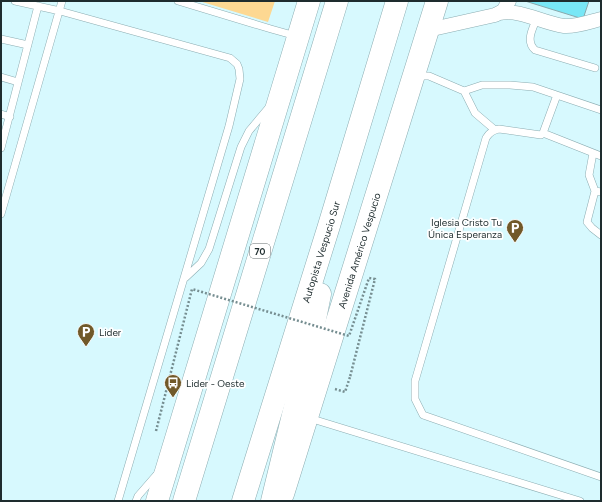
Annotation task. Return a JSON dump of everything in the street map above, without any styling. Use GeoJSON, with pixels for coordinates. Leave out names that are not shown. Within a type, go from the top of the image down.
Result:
{"type":"FeatureCollection","features":[{"type":"Feature","properties":{"kind":"main road"},"geometry":{"type":"LineString","coordinates":[[157,501],[309,1]]}},
{"type":"Feature","properties":{"kind":"main road","name":"70"},"geometry":{"type":"LineString","coordinates":[[184,501],[336,1]]}},
{"type":"Feature","properties":{"kind":"main road","name":"Autopista Vespucio Sur"},"geometry":{"type":"LineString","coordinates":[[243,501],[397,1]]}},
{"type":"Feature","properties":{"kind":"main road","name":"Avenida Américo Vespucio"},"geometry":{"type":"LineString","coordinates":[[281,501],[437,1]]}},
{"type":"Feature","properties":{"kind":"main road"},"geometry":{"type":"LineString","coordinates":[[272,501],[300,388],[320,298],[328,229]]}},
{"type":"Feature","properties":{"kind":"street"},"geometry":{"type":"LineString","coordinates":[[499,13],[506,8],[509,1]]}},
{"type":"Feature","properties":{"kind":"street"},"geometry":{"type":"LineString","coordinates":[[428,30],[505,12],[518,13],[564,26],[573,26],[601,19]]}},
{"type":"Feature","properties":{"kind":"lane"},"geometry":{"type":"LineString","coordinates":[[15,1],[60,11],[230,58],[237,64],[239,69],[240,79],[229,126],[118,501]]}},
{"type":"Feature","properties":{"kind":"lane"},"geometry":{"type":"LineString","coordinates":[[1,214],[62,1]]}},
{"type":"Feature","properties":{"kind":"lane"},"geometry":{"type":"LineString","coordinates":[[178,1],[271,30],[299,36]]}},
{"type":"Feature","properties":{"kind":"lane"},"geometry":{"type":"LineString","coordinates":[[1,148],[38,6]]}},
{"type":"Feature","properties":{"kind":"lane"},"geometry":{"type":"LineString","coordinates":[[536,18],[530,39],[531,45],[535,50],[595,68]]}},
{"type":"Feature","properties":{"kind":"lane"},"geometry":{"type":"LineString","coordinates":[[1,39],[28,45]]}},
{"type":"Feature","properties":{"kind":"lane"},"geometry":{"type":"LineString","coordinates":[[414,76],[429,76],[464,91],[475,113],[494,130]]}},
{"type":"Feature","properties":{"kind":"lane"},"geometry":{"type":"LineString","coordinates":[[1,77],[18,82]]}},
{"type":"Feature","properties":{"kind":"lane"},"geometry":{"type":"LineString","coordinates":[[464,91],[482,84],[533,88],[601,110]]}},
{"type":"Feature","properties":{"kind":"lane"},"geometry":{"type":"LineString","coordinates":[[183,280],[201,263],[209,249],[241,146],[246,136],[281,94]]}},
{"type":"Feature","properties":{"kind":"lane"},"geometry":{"type":"LineString","coordinates":[[543,133],[556,95]]}},
{"type":"Feature","properties":{"kind":"lane"},"geometry":{"type":"LineString","coordinates":[[1,114],[10,116]]}},
{"type":"Feature","properties":{"kind":"lane"},"geometry":{"type":"LineString","coordinates":[[601,156],[543,133],[538,135],[499,129],[494,130],[486,138],[415,381],[415,399],[423,415],[601,477]]}},
{"type":"Feature","properties":{"kind":"lane"},"geometry":{"type":"LineString","coordinates":[[593,153],[589,175],[598,192],[587,222],[601,235]]}},
{"type":"Feature","properties":{"kind":"lane"},"geometry":{"type":"LineString","coordinates":[[307,417],[580,501]]}},
{"type":"Feature","properties":{"kind":"lane"},"geometry":{"type":"LineString","coordinates":[[136,501],[138,496],[168,463]]}},
{"type":"Feature","properties":{"kind":"path"},"geometry":{"type":"LineString","coordinates":[[156,431],[192,289],[350,336],[369,278],[375,279],[350,377]]}},
{"type":"Feature","properties":{"kind":"shaded area"},"geometry":{"type":"Polygon","coordinates":[[[199,1],[275,1],[268,22],[199,1]]]}},
{"type":"Feature","properties":{"kind":"building"},"geometry":{"type":"Polygon","coordinates":[[[525,1],[589,1],[583,19],[525,1]]]}},
{"type":"Feature","properties":{"kind":"place","name":"Iglesia Cristo Tu Única Esperanza"},"geometry":{"type":"Point","coordinates":[515,243]}},
{"type":"Feature","properties":{"kind":"place","name":"Lider"},"geometry":{"type":"Point","coordinates":[86,347]}},
{"type":"Feature","properties":{"kind":"place","name":"Lider - Oeste"},"geometry":{"type":"Point","coordinates":[173,398]}}]}
